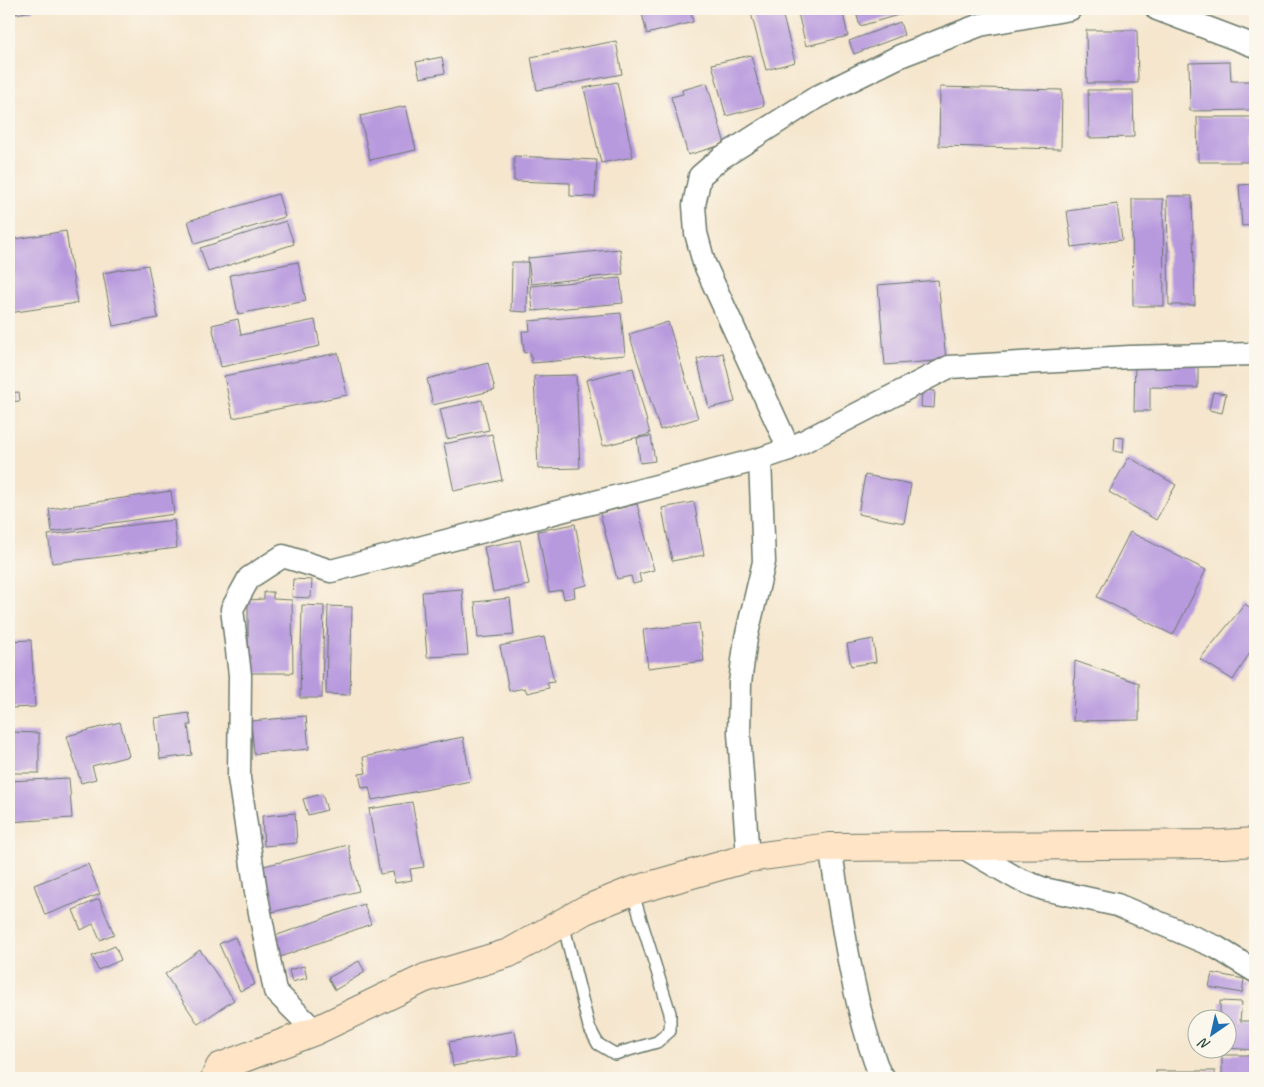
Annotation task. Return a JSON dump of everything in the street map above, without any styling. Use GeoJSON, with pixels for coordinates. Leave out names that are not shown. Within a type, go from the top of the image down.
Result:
{"type":"FeatureCollection","features":[{"type":"Feature","properties":{"kind":"main road"},"geometry":{"type":"LineString","coordinates":[[221,1075],[315,1032],[425,978],[509,953],[585,910],[632,891],[748,858],[830,847],[1223,844],[1255,842]]}},
{"type":"Feature","properties":{"kind":"street"},"geometry":{"type":"LineString","coordinates":[[788,449],[704,264],[696,233],[694,205],[700,176],[720,158],[818,97],[900,56],[980,25],[1070,9]]}},
{"type":"Feature","properties":{"kind":"street"},"geometry":{"type":"LineString","coordinates":[[1157,9],[1255,46]]}},
{"type":"Feature","properties":{"kind":"street"},"geometry":{"type":"LineString","coordinates":[[315,1032],[275,991],[256,892],[240,778],[240,675],[232,609],[249,578],[283,556],[331,571],[760,459],[788,449],[950,367],[1130,357],[1255,354]]}},
{"type":"Feature","properties":{"kind":"street"},"geometry":{"type":"LineString","coordinates":[[748,858],[739,713],[746,638],[764,562],[760,459]]}},
{"type":"Feature","properties":{"kind":"street"},"geometry":{"type":"LineString","coordinates":[[961,846],[1018,879],[1044,889],[1117,905],[1216,947],[1255,972]]}},
{"type":"Feature","properties":{"kind":"street"},"geometry":{"type":"LineString","coordinates":[[830,847],[849,961],[865,1036],[880,1075],[884,1078]]}},
{"type":"Feature","properties":{"kind":"lane"},"geometry":{"type":"LineString","coordinates":[[563,923],[589,1026],[598,1044],[615,1054],[657,1042],[670,1031],[670,1013],[632,891]]}},
{"type":"Feature","properties":{"kind":"building"},"geometry":{"type":"Polygon","coordinates":[[[9,9],[33,9],[33,11],[9,15],[9,9]]]}},
{"type":"Feature","properties":{"kind":"building"},"geometry":{"type":"Polygon","coordinates":[[[641,9],[690,9],[693,22],[647,34],[641,9]]]}},
{"type":"Feature","properties":{"kind":"building"},"geometry":{"type":"Polygon","coordinates":[[[750,9],[781,9],[795,62],[766,70],[750,9]]]}},
{"type":"Feature","properties":{"kind":"building"},"geometry":{"type":"Polygon","coordinates":[[[797,9],[842,9],[848,36],[806,46],[797,9]]]}},
{"type":"Feature","properties":{"kind":"building"},"geometry":{"type":"Polygon","coordinates":[[[855,9],[919,9],[860,26],[855,9]]]}},
{"type":"Feature","properties":{"kind":"building"},"geometry":{"type":"Polygon","coordinates":[[[900,22],[904,35],[854,54],[849,41],[900,22]]]}},
{"type":"Feature","properties":{"kind":"building"},"geometry":{"type":"Polygon","coordinates":[[[1086,30],[1137,30],[1138,83],[1087,83],[1086,30]]]}},
{"type":"Feature","properties":{"kind":"building"},"geometry":{"type":"Polygon","coordinates":[[[616,41],[622,74],[537,90],[531,57],[616,41]]]}},
{"type":"Feature","properties":{"kind":"building"},"geometry":{"type":"Polygon","coordinates":[[[751,55],[764,106],[726,116],[712,64],[751,55]]]}},
{"type":"Feature","properties":{"kind":"building"},"geometry":{"type":"Polygon","coordinates":[[[442,57],[445,73],[420,78],[416,62],[442,57]]]}},
{"type":"Feature","properties":{"kind":"building"},"geometry":{"type":"Polygon","coordinates":[[[1230,62],[1231,81],[1255,81],[1255,110],[1190,111],[1189,63],[1230,62]]]}},
{"type":"Feature","properties":{"kind":"building"},"geometry":{"type":"Polygon","coordinates":[[[617,82],[633,157],[601,163],[584,88],[617,82]]]}},
{"type":"Feature","properties":{"kind":"building"},"geometry":{"type":"Polygon","coordinates":[[[707,83],[725,144],[688,155],[671,97],[683,94],[682,90],[707,83]]]}},
{"type":"Feature","properties":{"kind":"building"},"geometry":{"type":"Polygon","coordinates":[[[940,87],[1062,90],[1061,149],[939,146],[940,87]]]}},
{"type":"Feature","properties":{"kind":"building"},"geometry":{"type":"Polygon","coordinates":[[[1088,90],[1133,90],[1134,137],[1089,138],[1088,90]]]}},
{"type":"Feature","properties":{"kind":"building"},"geometry":{"type":"Polygon","coordinates":[[[406,106],[416,150],[370,160],[360,116],[406,106]]]}},
{"type":"Feature","properties":{"kind":"building"},"geometry":{"type":"Polygon","coordinates":[[[1197,117],[1255,117],[1255,162],[1198,162],[1197,117]]]}},
{"type":"Feature","properties":{"kind":"building"},"geometry":{"type":"Polygon","coordinates":[[[514,156],[597,160],[595,197],[570,196],[570,183],[514,181],[514,156]]]}},
{"type":"Feature","properties":{"kind":"building"},"geometry":{"type":"Polygon","coordinates":[[[1255,184],[1255,225],[1242,226],[1239,185],[1255,184]]]}},
{"type":"Feature","properties":{"kind":"building"},"geometry":{"type":"Polygon","coordinates":[[[278,194],[285,217],[195,244],[188,221],[278,194]]]}},
{"type":"Feature","properties":{"kind":"building"},"geometry":{"type":"Polygon","coordinates":[[[1167,196],[1192,196],[1195,305],[1169,305],[1167,196]]]}},
{"type":"Feature","properties":{"kind":"building"},"geometry":{"type":"Polygon","coordinates":[[[1132,199],[1163,199],[1164,306],[1133,306],[1132,199]]]}},
{"type":"Feature","properties":{"kind":"building"},"geometry":{"type":"Polygon","coordinates":[[[1117,204],[1122,240],[1072,247],[1067,211],[1117,204]]]}},
{"type":"Feature","properties":{"kind":"building"},"geometry":{"type":"Polygon","coordinates":[[[286,221],[294,244],[208,272],[200,248],[286,221]]]}},
{"type":"Feature","properties":{"kind":"building"},"geometry":{"type":"Polygon","coordinates":[[[66,231],[77,303],[9,313],[9,240],[66,231]]]}},
{"type":"Feature","properties":{"kind":"building"},"geometry":{"type":"Polygon","coordinates":[[[1252,248],[1255,248],[1255,263],[1254,263],[1252,248]]]}},
{"type":"Feature","properties":{"kind":"building"},"geometry":{"type":"Polygon","coordinates":[[[620,249],[623,274],[531,284],[528,258],[620,249]]]}},
{"type":"Feature","properties":{"kind":"building"},"geometry":{"type":"Polygon","coordinates":[[[298,262],[306,301],[238,314],[230,275],[298,262]]]}},
{"type":"Feature","properties":{"kind":"building"},"geometry":{"type":"Polygon","coordinates":[[[512,262],[528,262],[527,312],[511,311],[512,262]]]}},
{"type":"Feature","properties":{"kind":"building"},"geometry":{"type":"Polygon","coordinates":[[[148,265],[158,318],[113,326],[103,273],[148,265]]]}},
{"type":"Feature","properties":{"kind":"building"},"geometry":{"type":"Polygon","coordinates":[[[620,278],[623,303],[533,311],[530,286],[620,278]]]}},
{"type":"Feature","properties":{"kind":"building"},"geometry":{"type":"Polygon","coordinates":[[[938,280],[946,360],[885,365],[878,285],[938,280]]]}},
{"type":"Feature","properties":{"kind":"building"},"geometry":{"type":"Polygon","coordinates":[[[621,313],[625,355],[532,363],[530,352],[524,353],[522,331],[530,331],[529,321],[621,313]]]}},
{"type":"Feature","properties":{"kind":"building"},"geometry":{"type":"Polygon","coordinates":[[[238,319],[241,335],[315,320],[320,346],[221,367],[212,325],[238,319]]]}},
{"type":"Feature","properties":{"kind":"building"},"geometry":{"type":"Polygon","coordinates":[[[668,322],[698,418],[660,430],[629,334],[668,322]]]}},
{"type":"Feature","properties":{"kind":"building"},"geometry":{"type":"Polygon","coordinates":[[[338,353],[347,395],[233,418],[224,376],[338,353]]]}},
{"type":"Feature","properties":{"kind":"building"},"geometry":{"type":"Polygon","coordinates":[[[723,353],[735,402],[709,408],[697,359],[723,353]]]}},
{"type":"Feature","properties":{"kind":"building"},"geometry":{"type":"Polygon","coordinates":[[[1135,359],[1198,361],[1198,388],[1150,387],[1150,411],[1134,411],[1135,359]]]}},
{"type":"Feature","properties":{"kind":"building"},"geometry":{"type":"Polygon","coordinates":[[[488,363],[495,390],[433,405],[427,379],[488,363]]]}},
{"type":"Feature","properties":{"kind":"building"},"geometry":{"type":"Polygon","coordinates":[[[633,368],[650,434],[603,446],[586,380],[633,368]]]}},
{"type":"Feature","properties":{"kind":"building"},"geometry":{"type":"Polygon","coordinates":[[[576,375],[580,468],[538,469],[534,376],[576,375]]]}},
{"type":"Feature","properties":{"kind":"building"},"geometry":{"type":"Polygon","coordinates":[[[922,390],[935,391],[934,408],[921,407],[922,390]]]}},
{"type":"Feature","properties":{"kind":"building"},"geometry":{"type":"Polygon","coordinates":[[[19,392],[20,401],[9,402],[9,393],[19,392]]]}},
{"type":"Feature","properties":{"kind":"building"},"geometry":{"type":"Polygon","coordinates":[[[1213,392],[1226,394],[1222,413],[1209,410],[1213,392]]]}},
{"type":"Feature","properties":{"kind":"building"},"geometry":{"type":"Polygon","coordinates":[[[482,400],[489,430],[447,439],[440,409],[482,400]]]}},
{"type":"Feature","properties":{"kind":"building"},"geometry":{"type":"Polygon","coordinates":[[[492,434],[502,480],[454,491],[444,444],[492,434]]]}},
{"type":"Feature","properties":{"kind":"building"},"geometry":{"type":"Polygon","coordinates":[[[651,436],[655,461],[640,463],[637,438],[651,436]]]}},
{"type":"Feature","properties":{"kind":"building"},"geometry":{"type":"Polygon","coordinates":[[[1115,437],[1124,438],[1123,453],[1114,451],[1115,437]]]}},
{"type":"Feature","properties":{"kind":"building"},"geometry":{"type":"Polygon","coordinates":[[[1129,457],[1176,485],[1156,520],[1109,492],[1129,457]]]}},
{"type":"Feature","properties":{"kind":"building"},"geometry":{"type":"Polygon","coordinates":[[[865,475],[911,484],[904,523],[858,514],[865,475]]]}},
{"type":"Feature","properties":{"kind":"building"},"geometry":{"type":"Polygon","coordinates":[[[171,491],[174,514],[52,532],[49,509],[171,491]]]}},
{"type":"Feature","properties":{"kind":"building"},"geometry":{"type":"Polygon","coordinates":[[[694,502],[704,555],[672,561],[662,508],[694,502]]]}},
{"type":"Feature","properties":{"kind":"building"},"geometry":{"type":"Polygon","coordinates":[[[637,504],[654,570],[639,574],[641,582],[633,584],[631,576],[617,579],[600,513],[637,504]]]}},
{"type":"Feature","properties":{"kind":"building"},"geometry":{"type":"Polygon","coordinates":[[[174,520],[177,548],[52,563],[48,535],[174,520]]]}},
{"type":"Feature","properties":{"kind":"building"},"geometry":{"type":"Polygon","coordinates":[[[575,524],[587,585],[574,588],[575,597],[564,599],[562,590],[549,592],[538,531],[575,524]]]}},
{"type":"Feature","properties":{"kind":"building"},"geometry":{"type":"Polygon","coordinates":[[[1130,532],[1206,570],[1173,635],[1097,597],[1130,532]]]}},
{"type":"Feature","properties":{"kind":"building"},"geometry":{"type":"Polygon","coordinates":[[[520,540],[529,585],[493,592],[484,547],[520,540]]]}},
{"type":"Feature","properties":{"kind":"building"},"geometry":{"type":"Polygon","coordinates":[[[293,579],[312,580],[311,598],[292,597],[293,579]]]}},
{"type":"Feature","properties":{"kind":"building"},"geometry":{"type":"Polygon","coordinates":[[[462,589],[468,655],[427,657],[422,592],[462,589]]]}},
{"type":"Feature","properties":{"kind":"building"},"geometry":{"type":"Polygon","coordinates":[[[264,592],[273,592],[273,599],[292,600],[293,673],[248,673],[248,600],[264,599],[264,592]]]}},
{"type":"Feature","properties":{"kind":"building"},"geometry":{"type":"Polygon","coordinates":[[[510,598],[514,635],[478,638],[475,602],[510,598]]]}},
{"type":"Feature","properties":{"kind":"building"},"geometry":{"type":"Polygon","coordinates":[[[1245,604],[1255,611],[1255,645],[1233,680],[1200,659],[1245,604]]]}},
{"type":"Feature","properties":{"kind":"building"},"geometry":{"type":"Polygon","coordinates":[[[302,605],[324,606],[322,698],[300,698],[302,605]]]}},
{"type":"Feature","properties":{"kind":"building"},"geometry":{"type":"Polygon","coordinates":[[[328,606],[352,607],[350,695],[326,694],[328,606]]]}},
{"type":"Feature","properties":{"kind":"building"},"geometry":{"type":"Polygon","coordinates":[[[699,623],[704,661],[648,668],[643,630],[699,623]]]}},
{"type":"Feature","properties":{"kind":"building"},"geometry":{"type":"Polygon","coordinates":[[[544,637],[554,682],[547,683],[549,688],[527,693],[525,688],[509,691],[500,646],[544,637]]]}},
{"type":"Feature","properties":{"kind":"building"},"geometry":{"type":"Polygon","coordinates":[[[873,639],[876,662],[851,666],[847,644],[873,639]]]}},
{"type":"Feature","properties":{"kind":"building"},"geometry":{"type":"Polygon","coordinates":[[[31,640],[35,707],[9,708],[9,641],[31,640]]]}},
{"type":"Feature","properties":{"kind":"building"},"geometry":{"type":"Polygon","coordinates":[[[1075,661],[1139,683],[1139,720],[1073,721],[1075,661]]]}},
{"type":"Feature","properties":{"kind":"building"},"geometry":{"type":"Polygon","coordinates":[[[189,713],[191,725],[188,725],[192,755],[160,759],[155,718],[189,713]]]}},
{"type":"Feature","properties":{"kind":"building"},"geometry":{"type":"Polygon","coordinates":[[[306,716],[309,749],[254,754],[251,721],[306,716]]]}},
{"type":"Feature","properties":{"kind":"building"},"geometry":{"type":"Polygon","coordinates":[[[120,722],[129,756],[92,766],[96,779],[81,783],[67,736],[120,722]]]}},
{"type":"Feature","properties":{"kind":"building"},"geometry":{"type":"Polygon","coordinates":[[[9,732],[39,733],[39,773],[9,773],[9,732]]]}},
{"type":"Feature","properties":{"kind":"building"},"geometry":{"type":"Polygon","coordinates":[[[463,737],[471,781],[372,800],[369,787],[362,788],[359,774],[366,773],[363,757],[463,737]]]}},
{"type":"Feature","properties":{"kind":"building"},"geometry":{"type":"Polygon","coordinates":[[[69,778],[72,818],[9,822],[9,781],[69,778]]]}},
{"type":"Feature","properties":{"kind":"building"},"geometry":{"type":"Polygon","coordinates":[[[322,794],[327,810],[308,815],[303,799],[322,794]]]}},
{"type":"Feature","properties":{"kind":"building"},"geometry":{"type":"Polygon","coordinates":[[[412,802],[424,867],[410,869],[412,880],[395,883],[393,872],[380,874],[369,809],[412,802]]]}},
{"type":"Feature","properties":{"kind":"building"},"geometry":{"type":"Polygon","coordinates":[[[295,813],[297,843],[264,846],[262,816],[295,813]]]}},
{"type":"Feature","properties":{"kind":"building"},"geometry":{"type":"Polygon","coordinates":[[[348,845],[359,891],[272,912],[260,867],[348,845]]]}},
{"type":"Feature","properties":{"kind":"building"},"geometry":{"type":"Polygon","coordinates":[[[88,864],[100,894],[45,915],[34,885],[88,864]]]}},
{"type":"Feature","properties":{"kind":"building"},"geometry":{"type":"Polygon","coordinates":[[[99,899],[114,934],[100,940],[93,924],[81,930],[73,910],[99,899]]]}},
{"type":"Feature","properties":{"kind":"building"},"geometry":{"type":"Polygon","coordinates":[[[364,904],[371,924],[280,957],[272,937],[364,904]]]}},
{"type":"Feature","properties":{"kind":"building"},"geometry":{"type":"Polygon","coordinates":[[[235,937],[255,984],[240,991],[219,944],[235,937]]]}},
{"type":"Feature","properties":{"kind":"building"},"geometry":{"type":"Polygon","coordinates":[[[115,946],[121,960],[98,970],[92,956],[115,946]]]}},
{"type":"Feature","properties":{"kind":"building"},"geometry":{"type":"Polygon","coordinates":[[[200,950],[234,1000],[198,1024],[165,974],[200,950]]]}},
{"type":"Feature","properties":{"kind":"building"},"geometry":{"type":"Polygon","coordinates":[[[359,961],[365,972],[335,990],[328,978],[359,961]]]}},
{"type":"Feature","properties":{"kind":"building"},"geometry":{"type":"Polygon","coordinates":[[[304,966],[307,978],[292,982],[289,970],[304,966]]]}},
{"type":"Feature","properties":{"kind":"building"},"geometry":{"type":"Polygon","coordinates":[[[1212,973],[1244,979],[1242,993],[1209,987],[1212,973]]]}},
{"type":"Feature","properties":{"kind":"building"},"geometry":{"type":"Polygon","coordinates":[[[1220,1001],[1242,1002],[1240,1021],[1255,1021],[1255,1050],[1236,1049],[1236,1010],[1220,1010],[1220,1001]]]}},
{"type":"Feature","properties":{"kind":"building"},"geometry":{"type":"Polygon","coordinates":[[[515,1031],[519,1055],[453,1066],[449,1042],[515,1031]]]}},
{"type":"Feature","properties":{"kind":"building"},"geometry":{"type":"Polygon","coordinates":[[[1236,1055],[1255,1055],[1255,1078],[1222,1078],[1222,1060],[1236,1060],[1236,1055]]]}},
{"type":"Feature","properties":{"kind":"building"},"geometry":{"type":"Polygon","coordinates":[[[1156,1071],[1215,1071],[1215,1078],[1156,1078],[1156,1071]]]}}]}
